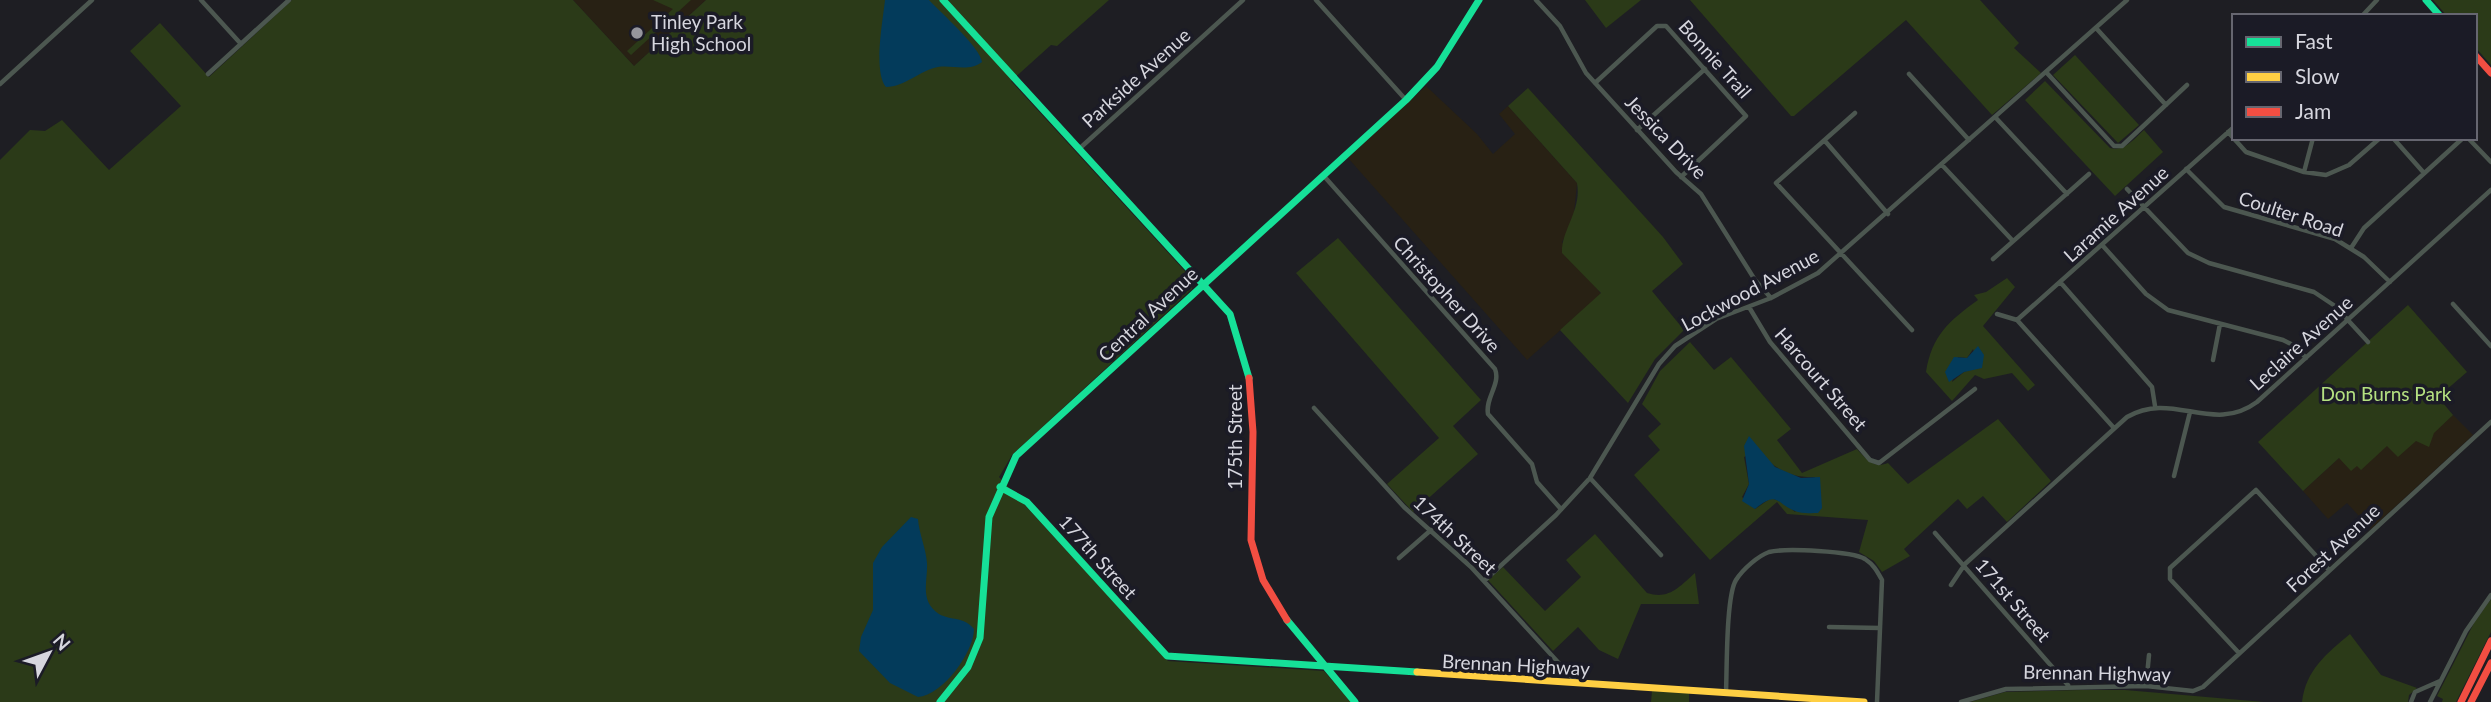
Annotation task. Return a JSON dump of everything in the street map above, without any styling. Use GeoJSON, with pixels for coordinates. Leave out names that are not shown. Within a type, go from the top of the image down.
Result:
{"type":"FeatureCollection","features":[{"type":"Feature","properties":{"kind":"street"},"geometry":{"type":"LineString","coordinates":[[0,84],[92,0]]}},
{"type":"Feature","properties":{"kind":"street"},"geometry":{"type":"LineString","coordinates":[[201,0],[241,44]]}},
{"type":"Feature","properties":{"kind":"street"},"geometry":{"type":"LineString","coordinates":[[208,74],[289,0]]}},
{"type":"Feature","properties":{"kind":"street","name":"175th Street"},"geometry":{"type":"LineString","coordinates":[[943,0],[1230,314],[1245,351],[1254,393],[1250,511],[1254,557],[1270,596],[1284,618],[1355,702]]}},
{"type":"Feature","properties":{"kind":"street","name":"Parkside Avenue"},"geometry":{"type":"LineString","coordinates":[[1079,149],[1243,0]]}},
{"type":"Feature","properties":{"kind":"street"},"geometry":{"type":"LineString","coordinates":[[1316,0],[1406,100]]}},
{"type":"Feature","properties":{"kind":"street","name":"Central Avenue"},"geometry":{"type":"LineString","coordinates":[[940,702],[961,679],[976,653],[985,610],[986,527],[1000,487],[1016,456],[1406,100],[1437,67],[1479,0]]}},
{"type":"Feature","properties":{"kind":"street","name":"Jessica Drive"},"geometry":{"type":"LineString","coordinates":[[1536,0],[1560,26],[1582,69],[1681,177],[1701,194],[1755,280],[1771,298]]}},
{"type":"Feature","properties":{"kind":"street","name":"Lockwood Avenue"},"geometry":{"type":"LineString","coordinates":[[1484,581],[1556,515],[1590,478],[1669,352],[1716,320],[1771,298],[1818,274],[2127,0]]}},
{"type":"Feature","properties":{"kind":"street"},"geometry":{"type":"LineString","coordinates":[[2364,14],[2377,0]]}},
{"type":"Feature","properties":{"kind":"street"},"geometry":{"type":"LineString","coordinates":[[2426,0],[2438,14]]}},
{"type":"Feature","properties":{"kind":"street","name":"Bonnie Trail"},"geometry":{"type":"LineString","coordinates":[[1595,83],[1661,24],[1705,69],[1746,116],[1681,177]]}},
{"type":"Feature","properties":{"kind":"street"},"geometry":{"type":"LineString","coordinates":[[2096,28],[2166,105]]}},
{"type":"Feature","properties":{"kind":"street"},"geometry":{"type":"LineString","coordinates":[[2477,57],[2491,72]]}},
{"type":"Feature","properties":{"kind":"street"},"geometry":{"type":"LineString","coordinates":[[1637,130],[1705,69]]}},
{"type":"Feature","properties":{"kind":"street"},"geometry":{"type":"LineString","coordinates":[[2046,72],[2114,146],[2122,146],[2187,85]]}},
{"type":"Feature","properties":{"kind":"street"},"geometry":{"type":"LineString","coordinates":[[1909,74],[1969,140]]}},
{"type":"Feature","properties":{"kind":"street"},"geometry":{"type":"LineString","coordinates":[[1855,113],[1776,183],[1912,330]]}},
{"type":"Feature","properties":{"kind":"street"},"geometry":{"type":"LineString","coordinates":[[1996,117],[2067,194]]}},
{"type":"Feature","properties":{"kind":"street","name":"Laramie Avenue"},"geometry":{"type":"LineString","coordinates":[[2017,320],[2061,284],[2232,129]]}},
{"type":"Feature","properties":{"kind":"street"},"geometry":{"type":"LineString","coordinates":[[2228,132],[2232,136]]}},
{"type":"Feature","properties":{"kind":"street"},"geometry":{"type":"LineString","coordinates":[[2235,140],[2246,152],[2304,172],[2326,175],[2343,169],[2379,140]]}},
{"type":"Feature","properties":{"kind":"street"},"geometry":{"type":"LineString","coordinates":[[2304,172],[2312,140]]}},
{"type":"Feature","properties":{"kind":"street"},"geometry":{"type":"LineString","coordinates":[[2395,140],[2424,173]]}},
{"type":"Feature","properties":{"kind":"street"},"geometry":{"type":"LineString","coordinates":[[2351,248],[2364,228],[2464,140]]}},
{"type":"Feature","properties":{"kind":"street"},"geometry":{"type":"LineString","coordinates":[[2468,140],[2491,162]]}},
{"type":"Feature","properties":{"kind":"street"},"geometry":{"type":"LineString","coordinates":[[1825,141],[1888,214]]}},
{"type":"Feature","properties":{"kind":"street"},"geometry":{"type":"LineString","coordinates":[[1942,165],[2013,241]]}},
{"type":"Feature","properties":{"kind":"street","name":"Coulter Road"},"geometry":{"type":"LineString","coordinates":[[2186,169],[2224,207],[2326,236],[2351,248],[2390,282]]}},
{"type":"Feature","properties":{"kind":"street"},"geometry":{"type":"LineString","coordinates":[[1993,259],[2089,174]]}},
{"type":"Feature","properties":{"kind":"street","name":"Christopher Drive"},"geometry":{"type":"LineString","coordinates":[[1323,175],[1495,369],[1497,378],[1487,406],[1488,414],[1532,464],[1538,484],[1560,508]]}},
{"type":"Feature","properties":{"kind":"street"},"geometry":{"type":"LineString","coordinates":[[2127,189],[2174,241],[2200,260],[2307,289],[2330,302],[2368,342]]}},
{"type":"Feature","properties":{"kind":"street","name":"Leclaire Avenue"},"geometry":{"type":"LineString","coordinates":[[2155,406],[2223,416],[2246,409],[2491,190]]}},
{"type":"Feature","properties":{"kind":"street"},"geometry":{"type":"LineString","coordinates":[[2102,246],[2157,304],[2176,313],[2288,342],[2306,358]]}},
{"type":"Feature","properties":{"kind":"street"},"geometry":{"type":"LineString","coordinates":[[1951,585],[1965,564],[2114,428],[2134,413],[2155,406],[2152,387],[2061,284]]}},
{"type":"Feature","properties":{"kind":"street"},"geometry":{"type":"LineString","coordinates":[[2453,304],[2491,346]]}},
{"type":"Feature","properties":{"kind":"street","name":"Harcourt Street"},"geometry":{"type":"LineString","coordinates":[[1749,307],[1770,342],[1870,460],[1879,463],[1975,389]]}},
{"type":"Feature","properties":{"kind":"street"},"geometry":{"type":"LineString","coordinates":[[1997,314],[2017,320],[2114,428]]}},
{"type":"Feature","properties":{"kind":"street"},"geometry":{"type":"LineString","coordinates":[[2213,360],[2220,324]]}},
{"type":"Feature","properties":{"kind":"street","name":"174th Street"},"geometry":{"type":"LineString","coordinates":[[1314,408],[1404,507],[1484,581],[1577,684]]}},
{"type":"Feature","properties":{"kind":"street"},"geometry":{"type":"LineString","coordinates":[[2174,476],[2190,412]]}},
{"type":"Feature","properties":{"kind":"street","name":"Forest Avenue"},"geometry":{"type":"LineString","coordinates":[[2193,691],[2213,680],[2239,653],[2491,422]]}},
{"type":"Feature","properties":{"kind":"street"},"geometry":{"type":"LineString","coordinates":[[1590,478],[1661,555]]}},
{"type":"Feature","properties":{"kind":"street","name":"177th Street"},"geometry":{"type":"LineString","coordinates":[[1000,487],[1027,502],[1167,656]]}},
{"type":"Feature","properties":{"kind":"street"},"geometry":{"type":"LineString","coordinates":[[2239,653],[2168,575],[2170,568],[2256,490],[2329,570]]}},
{"type":"Feature","properties":{"kind":"street"},"geometry":{"type":"LineString","coordinates":[[1399,558],[1431,530]]}},
{"type":"Feature","properties":{"kind":"street","name":"171st Street"},"geometry":{"type":"LineString","coordinates":[[1935,533],[2069,685]]}},
{"type":"Feature","properties":{"kind":"street"},"geometry":{"type":"LineString","coordinates":[[1726,692],[1733,586],[1740,575],[1766,554],[1779,551],[1863,558],[1875,566],[1882,580],[1877,702]]}},
{"type":"Feature","properties":{"kind":"street"},"geometry":{"type":"LineString","coordinates":[[2430,702],[2466,631],[2491,595]]}},
{"type":"Feature","properties":{"kind":"street"},"geometry":{"type":"LineString","coordinates":[[1829,627],[1880,628]]}},
{"type":"Feature","properties":{"kind":"street"},"geometry":{"type":"LineString","coordinates":[[2461,702],[2491,641]]}},
{"type":"Feature","properties":{"kind":"street"},"geometry":{"type":"LineString","coordinates":[[2146,686],[2149,654]]}},
{"type":"Feature","properties":{"kind":"street","name":"Brennan Highway"},"geometry":{"type":"LineString","coordinates":[[1167,656],[1864,702]]}},
{"type":"Feature","properties":{"kind":"street"},"geometry":{"type":"LineString","coordinates":[[2471,702],[2491,663]]}},
{"type":"Feature","properties":{"kind":"street"},"geometry":{"type":"LineString","coordinates":[[2411,702],[2415,692],[2441,681]]}},
{"type":"Feature","properties":{"kind":"street","name":"Brennan Highway"},"geometry":{"type":"LineString","coordinates":[[1961,702],[2006,689],[2069,685],[2146,686],[2193,691]]}},
{"type":"Feature","properties":{"kind":"shaded area","name":"Tinley Park High School"},"geometry":{"type":"Polygon","coordinates":[[[573,0],[706,0],[634,66],[573,0]]]}},
{"type":"Feature","properties":{"kind":"shaded area"},"geometry":{"type":"Polygon","coordinates":[[[1426,86],[1477,134],[1493,154],[1515,134],[1499,114],[1508,106],[1577,183],[1573,223],[1562,242],[1601,294],[1527,360],[1348,158],[1426,86]]]}},
{"type":"Feature","properties":{"kind":"shaded area"},"geometry":{"type":"Polygon","coordinates":[[[2453,415],[2473,435],[2371,529],[2347,503],[2328,519],[2303,491],[2339,458],[2357,465],[2387,445],[2416,441],[2433,433],[2453,415]]]}},
{"type":"Feature","properties":{"kind":"green space"},"geometry":{"type":"Polygon","coordinates":[[[292,0],[573,0],[634,66],[706,0],[1109,0],[1057,46],[1051,45],[1011,81],[1193,280],[1192,289],[1012,455],[999,477],[1168,661],[1324,671],[1351,702],[0,702],[0,160],[30,130],[45,131],[62,120],[109,170],[181,106],[130,51],[160,23],[209,77],[292,0]]]}},
{"type":"Feature","properties":{"kind":"green space"},"geometry":{"type":"Polygon","coordinates":[[[653,0],[691,0],[631,55],[627,51],[673,9],[653,0]]]}},
{"type":"Feature","properties":{"kind":"green space"},"geometry":{"type":"Polygon","coordinates":[[[1585,0],[1641,0],[1606,28],[1585,0]]]}},
{"type":"Feature","properties":{"kind":"green space"},"geometry":{"type":"Polygon","coordinates":[[[1690,0],[1980,0],[2019,43],[2014,48],[2041,73],[1992,115],[1906,20],[1791,116],[1690,0]]]}},
{"type":"Feature","properties":{"kind":"green space"},"geometry":{"type":"Polygon","coordinates":[[[2433,0],[2491,0],[2491,65],[2477,49],[2477,14],[2445,14],[2433,0]]]}},
{"type":"Feature","properties":{"kind":"green space"},"geometry":{"type":"Polygon","coordinates":[[[2075,55],[2139,125],[2118,143],[2053,75],[2075,55]]]}},
{"type":"Feature","properties":{"kind":"green space"},"geometry":{"type":"Polygon","coordinates":[[[2045,81],[2110,148],[2124,146],[2144,130],[2163,152],[2115,196],[2025,100],[2045,81]]]}},
{"type":"Feature","properties":{"kind":"green space"},"geometry":{"type":"Polygon","coordinates":[[[1528,88],[1663,237],[1683,264],[1652,291],[1684,330],[1655,359],[1628,403],[1560,330],[1601,293],[1562,253],[1577,202],[1577,183],[1508,106],[1528,88]]]}},
{"type":"Feature","properties":{"kind":"green space"},"geometry":{"type":"Polygon","coordinates":[[[1338,238],[1481,400],[1453,426],[1478,454],[1413,512],[1387,484],[1439,438],[1296,273],[1338,238]]]}},
{"type":"Feature","properties":{"kind":"green space"},"geometry":{"type":"Polygon","coordinates":[[[2007,278],[2015,287],[1983,326],[2035,385],[2028,391],[2012,373],[1984,379],[1975,375],[1952,401],[1926,372],[1929,359],[1943,330],[1978,300],[1974,295],[1986,292],[2007,278]],[[1973,349],[1967,358],[1958,357],[1952,382],[1964,372],[1978,366],[1973,349]]]}},
{"type":"Feature","properties":{"kind":"green space","name":"Don Burns Park"},"geometry":{"type":"Polygon","coordinates":[[[2408,305],[2467,372],[2438,397],[2453,415],[2434,433],[2429,447],[2416,441],[2398,457],[2387,446],[2361,470],[2357,466],[2351,471],[2339,458],[2303,491],[2258,442],[2408,305]]]}},
{"type":"Feature","properties":{"kind":"green space"},"geometry":{"type":"Polygon","coordinates":[[[1690,342],[1714,370],[1731,357],[1791,429],[1777,440],[1802,473],[1857,449],[1874,464],[1888,463],[1908,484],[1998,419],[2051,481],[2007,522],[1983,496],[1967,509],[1958,499],[1904,549],[1910,556],[1882,572],[1874,561],[1859,552],[1868,520],[1787,514],[1777,502],[1710,560],[1634,475],[1660,450],[1648,436],[1661,424],[1642,404],[1660,371],[1690,342]],[[1759,450],[1744,457],[1749,484],[1742,497],[1755,509],[1771,498],[1785,503],[1795,512],[1815,477],[1798,476],[1783,471],[1759,450]]]}},
{"type":"Feature","properties":{"kind":"green space"},"geometry":{"type":"Polygon","coordinates":[[[1595,534],[1647,593],[1668,593],[1695,573],[1699,604],[1641,604],[1618,659],[1599,650],[1578,627],[1553,651],[1488,580],[1503,567],[1545,611],[1581,577],[1566,560],[1595,534]]]}},
{"type":"Feature","properties":{"kind":"green space"},"geometry":{"type":"Polygon","coordinates":[[[2491,599],[2491,632],[2456,702],[2442,702],[2443,699],[2437,696],[2474,623],[2491,599]]]}},
{"type":"Feature","properties":{"kind":"green space"},"geometry":{"type":"Polygon","coordinates":[[[2350,634],[2381,675],[2417,688],[2409,695],[2408,702],[2302,702],[2308,681],[2318,664],[2350,634]]]}},
{"type":"Feature","properties":{"kind":"green space"},"geometry":{"type":"Polygon","coordinates":[[[2125,690],[2264,702],[1970,702],[2005,692],[2125,690]]]}},
{"type":"Feature","properties":{"kind":"green space"},"geometry":{"type":"Polygon","coordinates":[[[1652,691],[1689,693],[1689,702],[1651,702],[1652,691]]]}},
{"type":"Feature","properties":{"kind":"water"},"geometry":{"type":"Polygon","coordinates":[[[885,0],[929,0],[968,39],[982,62],[966,67],[938,67],[900,84],[886,87],[882,80],[879,58],[885,0]]]}},
{"type":"Feature","properties":{"kind":"water"},"geometry":{"type":"Polygon","coordinates":[[[1978,346],[1984,355],[1982,368],[1964,372],[1949,382],[1945,372],[1954,357],[1967,358],[1978,346]]]}},
{"type":"Feature","properties":{"kind":"water"},"geometry":{"type":"Polygon","coordinates":[[[1749,436],[1775,467],[1801,478],[1820,477],[1822,508],[1818,513],[1797,512],[1772,499],[1755,509],[1742,501],[1749,484],[1744,446],[1749,436]]]}},
{"type":"Feature","properties":{"kind":"water"},"geometry":{"type":"Polygon","coordinates":[[[911,517],[918,519],[925,552],[929,603],[939,614],[962,620],[974,629],[969,649],[947,681],[928,694],[918,697],[890,683],[859,651],[861,637],[873,610],[873,563],[882,547],[911,517]]]}},
{"type":"Feature","properties":{"kind":"traffic: fast"},"geometry":{"type":"LineString","coordinates":[[943,0],[1230,314],[1249,378]]}},
{"type":"Feature","properties":{"kind":"traffic: fast"},"geometry":{"type":"LineString","coordinates":[[940,702],[968,667],[980,638],[989,517],[1016,456],[1406,100],[1437,67],[1479,0]]}},
{"type":"Feature","properties":{"kind":"traffic: fast"},"geometry":{"type":"LineString","coordinates":[[2426,0],[2438,14]]}},
{"type":"Feature","properties":{"kind":"traffic: fast"},"geometry":{"type":"LineString","coordinates":[[1000,487],[1027,502],[1167,656],[1417,672]]}},
{"type":"Feature","properties":{"kind":"traffic: fast"},"geometry":{"type":"LineString","coordinates":[[1287,620],[1355,702]]}},
{"type":"Feature","properties":{"kind":"traffic: slow"},"geometry":{"type":"LineString","coordinates":[[1417,672],[1864,702]]}},
{"type":"Feature","properties":{"kind":"traffic: jam"},"geometry":{"type":"LineString","coordinates":[[2477,57],[2491,73]]}},
{"type":"Feature","properties":{"kind":"traffic: jam"},"geometry":{"type":"LineString","coordinates":[[1249,378],[1253,432],[1251,540],[1263,580],[1287,620]]}},
{"type":"Feature","properties":{"kind":"traffic: jam"},"geometry":{"type":"LineString","coordinates":[[2461,702],[2491,641]]}},
{"type":"Feature","properties":{"kind":"traffic: jam"},"geometry":{"type":"LineString","coordinates":[[2471,702],[2491,663]]}},
{"type":"Feature","properties":{"kind":"place","name":"Tinley Park High School"},"geometry":{"type":"Point","coordinates":[637,33]}}]}
